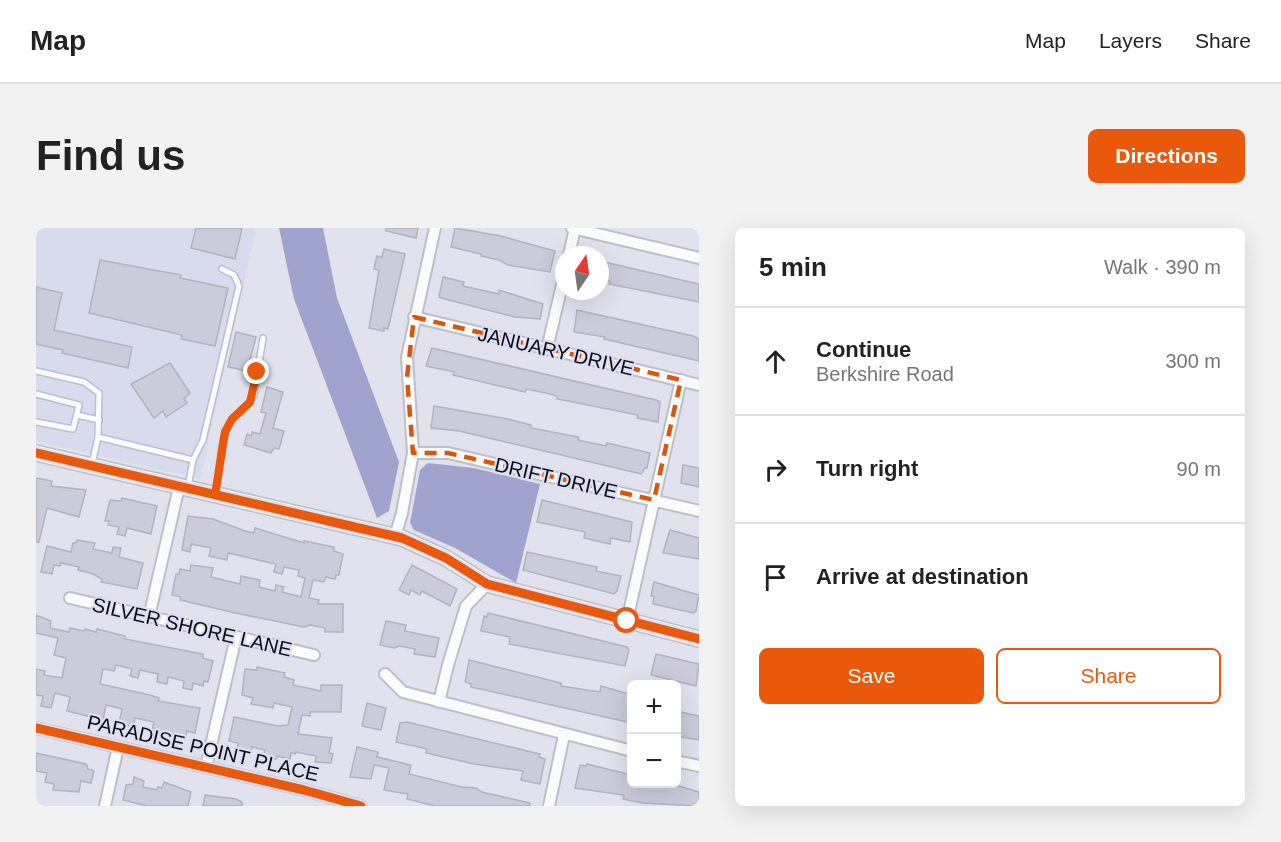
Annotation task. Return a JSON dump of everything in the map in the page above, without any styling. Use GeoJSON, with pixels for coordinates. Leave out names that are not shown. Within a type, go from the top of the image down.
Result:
{"type":"FeatureCollection","features":[{"type":"Feature","properties":{"kind":"street"},"geometry":{"type":"LineString","coordinates":[[395,537],[402,513],[413,453],[407,377],[414,317],[435,228]]}},
{"type":"Feature","properties":{"kind":"street"},"geometry":{"type":"LineString","coordinates":[[571,246],[574,228],[699,258]]}},
{"type":"Feature","properties":{"kind":"street"},"geometry":{"type":"LineString","coordinates":[[547,349],[558,300]]}},
{"type":"Feature","properties":{"kind":"street","name":"JANUARY DRIVE"},"geometry":{"type":"LineString","coordinates":[[414,317],[699,384]]}},
{"type":"Feature","properties":{"kind":"street"},"geometry":{"type":"LineString","coordinates":[[627,621],[681,380]]}},
{"type":"Feature","properties":{"kind":"street"},"geometry":{"type":"LineString","coordinates":[[36,453],[395,537],[446,558],[487,584],[699,639]]}},
{"type":"Feature","properties":{"kind":"street","name":"DRIFT DRIVE"},"geometry":{"type":"LineString","coordinates":[[413,453],[448,453],[699,511]]}},
{"type":"Feature","properties":{"kind":"street"},"geometry":{"type":"LineString","coordinates":[[149,617],[183,488]]}},
{"type":"Feature","properties":{"kind":"street"},"geometry":{"type":"LineString","coordinates":[[440,702],[448,664],[466,606],[487,584]]}},
{"type":"Feature","properties":{"kind":"street","name":"SILVER SHORE LANE"},"geometry":{"type":"LineString","coordinates":[[70,598],[314,655]]}},
{"type":"Feature","properties":{"kind":"street"},"geometry":{"type":"LineString","coordinates":[[206,767],[236,637]]}},
{"type":"Feature","properties":{"kind":"street"},"geometry":{"type":"LineString","coordinates":[[385,674],[403,692],[564,735],[627,749]]}},
{"type":"Feature","properties":{"kind":"street","name":"PARADISE POINT PLACE"},"geometry":{"type":"LineString","coordinates":[[36,728],[206,767],[360,806]]}},
{"type":"Feature","properties":{"kind":"street"},"geometry":{"type":"LineString","coordinates":[[549,806],[564,735]]}},
{"type":"Feature","properties":{"kind":"street"},"geometry":{"type":"LineString","coordinates":[[105,806],[118,747]]}},
{"type":"Feature","properties":{"kind":"street"},"geometry":{"type":"LineString","coordinates":[[681,762],[699,766]]}},
{"type":"Feature","properties":{"kind":"lane"},"geometry":{"type":"LineString","coordinates":[[183,488],[203,440],[238,286],[234,275],[222,269]]}},
{"type":"Feature","properties":{"kind":"lane"},"geometry":{"type":"LineString","coordinates":[[215,495],[225,432],[232,419],[254,395],[263,338]]}},
{"type":"Feature","properties":{"kind":"lane"},"geometry":{"type":"LineString","coordinates":[[36,371],[84,382],[99,393],[98,437],[91,466]]}},
{"type":"Feature","properties":{"kind":"lane"},"geometry":{"type":"LineString","coordinates":[[36,394],[79,405],[75,428],[36,422]]}},
{"type":"Feature","properties":{"kind":"lane"},"geometry":{"type":"LineString","coordinates":[[77,415],[99,420]]}},
{"type":"Feature","properties":{"kind":"lane"},"geometry":{"type":"LineString","coordinates":[[98,437],[193,460]]}},
{"type":"Feature","properties":{"kind":"highlighted area"},"geometry":{"type":"Polygon","coordinates":[[[414,317],[681,380],[654,500],[448,453],[413,453],[407,377],[414,317]]]}},
{"type":"Feature","properties":{"kind":"shaded area"},"geometry":{"type":"Polygon","coordinates":[[[36,228],[256,228],[200,479],[36,441],[36,228]]]}},
{"type":"Feature","properties":{"kind":"water"},"geometry":{"type":"Polygon","coordinates":[[[279,228],[323,228],[337,298],[399,462],[389,511],[377,518],[294,299],[279,228]]]}},
{"type":"Feature","properties":{"kind":"water"},"geometry":{"type":"Polygon","coordinates":[[[428,463],[474,468],[540,484],[516,583],[455,548],[414,530],[410,523],[420,470],[428,463]]]}},
{"type":"Feature","properties":{"kind":"building"},"geometry":{"type":"Polygon","coordinates":[[[196,228],[242,228],[235,259],[191,248],[196,228]]]}},
{"type":"Feature","properties":{"kind":"building"},"geometry":{"type":"Polygon","coordinates":[[[386,228],[418,228],[416,238],[386,231],[386,228]]]}},
{"type":"Feature","properties":{"kind":"building"},"geometry":{"type":"Polygon","coordinates":[[[455,228],[501,236],[555,251],[550,272],[508,265],[499,260],[481,256],[481,254],[451,247],[455,228]]]}},
{"type":"Feature","properties":{"kind":"building"},"geometry":{"type":"Polygon","coordinates":[[[384,249],[405,254],[388,329],[384,328],[384,331],[369,328],[379,270],[374,269],[377,256],[382,257],[384,249]]]}},
{"type":"Feature","properties":{"kind":"building"},"geometry":{"type":"Polygon","coordinates":[[[100,260],[181,275],[180,278],[228,288],[215,346],[181,339],[182,335],[89,313],[100,260]]]}},
{"type":"Feature","properties":{"kind":"building"},"geometry":{"type":"Polygon","coordinates":[[[609,263],[699,284],[699,302],[609,284],[609,263]]]}},
{"type":"Feature","properties":{"kind":"building"},"geometry":{"type":"Polygon","coordinates":[[[443,277],[464,282],[463,286],[499,294],[499,290],[543,304],[540,319],[515,317],[441,298],[439,297],[443,277]]]}},
{"type":"Feature","properties":{"kind":"building"},"geometry":{"type":"Polygon","coordinates":[[[36,287],[62,293],[54,330],[132,347],[128,368],[62,353],[63,350],[36,344],[36,287]]]}},
{"type":"Feature","properties":{"kind":"building"},"geometry":{"type":"Polygon","coordinates":[[[577,310],[693,336],[699,339],[699,361],[604,339],[605,337],[574,332],[577,310]]]}},
{"type":"Feature","properties":{"kind":"building"},"geometry":{"type":"Polygon","coordinates":[[[236,332],[256,337],[247,371],[228,367],[236,332]]]}},
{"type":"Feature","properties":{"kind":"building"},"geometry":{"type":"Polygon","coordinates":[[[432,348],[656,400],[660,402],[658,422],[637,418],[638,415],[557,399],[557,396],[546,393],[526,389],[525,392],[453,375],[454,372],[426,366],[432,348]]]}},
{"type":"Feature","properties":{"kind":"building"},"geometry":{"type":"Polygon","coordinates":[[[170,363],[190,393],[184,399],[187,403],[166,417],[163,411],[154,418],[131,384],[170,363]]]}},
{"type":"Feature","properties":{"kind":"building"},"geometry":{"type":"Polygon","coordinates":[[[267,387],[283,392],[273,428],[284,431],[279,449],[274,448],[271,453],[244,445],[247,434],[251,436],[252,432],[260,434],[266,413],[261,412],[267,387]]]}},
{"type":"Feature","properties":{"kind":"building"},"geometry":{"type":"Polygon","coordinates":[[[434,406],[508,419],[531,425],[531,428],[579,437],[578,440],[606,446],[607,443],[650,453],[647,468],[641,474],[459,431],[431,428],[434,406]]]}},
{"type":"Feature","properties":{"kind":"building"},"geometry":{"type":"Polygon","coordinates":[[[683,465],[699,468],[699,487],[681,483],[683,465]]]}},
{"type":"Feature","properties":{"kind":"building"},"geometry":{"type":"Polygon","coordinates":[[[36,478],[52,481],[51,486],[86,490],[79,517],[47,508],[39,542],[36,542],[36,478]]]}},
{"type":"Feature","properties":{"kind":"building"},"geometry":{"type":"Polygon","coordinates":[[[122,498],[157,506],[151,534],[127,528],[125,536],[117,534],[119,527],[108,525],[109,521],[105,521],[110,500],[121,501],[122,498]]]}},
{"type":"Feature","properties":{"kind":"building"},"geometry":{"type":"Polygon","coordinates":[[[542,500],[632,522],[630,542],[611,538],[610,544],[584,538],[585,532],[537,522],[542,500]]]}},
{"type":"Feature","properties":{"kind":"building"},"geometry":{"type":"Polygon","coordinates":[[[188,516],[213,519],[254,533],[255,528],[304,543],[304,541],[334,547],[334,551],[343,554],[339,575],[336,575],[335,579],[326,577],[324,582],[313,580],[309,598],[319,600],[318,604],[343,604],[343,632],[325,632],[325,628],[311,625],[304,627],[231,612],[180,600],[181,597],[172,595],[176,574],[179,574],[180,569],[190,571],[191,565],[213,568],[211,577],[240,584],[241,576],[260,580],[259,587],[275,591],[276,585],[284,587],[282,592],[301,597],[305,578],[298,576],[299,570],[284,567],[282,574],[274,572],[276,564],[228,553],[227,560],[209,556],[211,548],[191,544],[190,552],[182,550],[188,516]]]}},
{"type":"Feature","properties":{"kind":"building"},"geometry":{"type":"Polygon","coordinates":[[[670,530],[699,538],[699,559],[663,553],[670,530]]]}},
{"type":"Feature","properties":{"kind":"building"},"geometry":{"type":"Polygon","coordinates":[[[77,540],[95,543],[93,549],[112,553],[113,547],[121,548],[119,557],[143,563],[137,589],[101,582],[102,579],[93,574],[78,570],[79,567],[61,563],[60,566],[54,565],[52,574],[41,572],[47,546],[71,552],[73,543],[77,540]]]}},
{"type":"Feature","properties":{"kind":"building"},"geometry":{"type":"Polygon","coordinates":[[[527,552],[597,567],[596,571],[621,576],[617,591],[614,594],[523,570],[527,552]]]}},
{"type":"Feature","properties":{"kind":"building"},"geometry":{"type":"Polygon","coordinates":[[[412,565],[457,589],[450,606],[422,591],[420,595],[411,590],[409,595],[399,590],[412,565]]]}},
{"type":"Feature","properties":{"kind":"building"},"geometry":{"type":"Polygon","coordinates":[[[654,582],[699,595],[696,611],[693,613],[653,604],[654,596],[651,596],[654,582]]]}},
{"type":"Feature","properties":{"kind":"building"},"geometry":{"type":"Polygon","coordinates":[[[488,613],[627,647],[629,650],[625,666],[509,644],[510,637],[481,631],[484,616],[487,617],[488,613]]]}},
{"type":"Feature","properties":{"kind":"building"},"geometry":{"type":"Polygon","coordinates":[[[36,615],[51,621],[50,628],[69,632],[70,628],[96,632],[97,629],[125,636],[125,639],[203,654],[203,658],[213,661],[208,682],[204,681],[203,686],[193,683],[192,690],[183,688],[184,681],[168,677],[167,684],[157,682],[158,674],[140,670],[138,678],[130,676],[132,669],[116,665],[114,671],[103,669],[100,684],[150,695],[159,698],[158,701],[200,708],[195,733],[187,731],[185,739],[152,731],[154,722],[135,718],[133,727],[119,723],[122,709],[106,705],[103,720],[67,711],[70,697],[55,693],[51,708],[41,706],[43,696],[36,695],[36,669],[45,671],[44,675],[62,678],[66,658],[54,655],[58,638],[36,633],[36,615]]]}},
{"type":"Feature","properties":{"kind":"building"},"geometry":{"type":"Polygon","coordinates":[[[386,621],[406,625],[405,631],[439,638],[435,657],[414,654],[415,649],[380,645],[386,621]]]}},
{"type":"Feature","properties":{"kind":"building"},"geometry":{"type":"Polygon","coordinates":[[[656,654],[699,664],[696,686],[681,682],[681,680],[651,675],[656,654]]]}},
{"type":"Feature","properties":{"kind":"building"},"geometry":{"type":"Polygon","coordinates":[[[469,660],[561,683],[561,686],[600,692],[601,686],[627,694],[627,722],[471,687],[471,684],[465,682],[469,660]]]}},
{"type":"Feature","properties":{"kind":"building"},"geometry":{"type":"Polygon","coordinates":[[[257,667],[285,673],[284,677],[294,680],[293,685],[321,691],[321,685],[342,685],[341,712],[310,712],[310,716],[302,715],[298,734],[332,738],[329,753],[333,754],[331,763],[315,762],[316,756],[296,752],[291,753],[290,759],[277,756],[276,759],[263,756],[265,750],[252,747],[250,754],[236,751],[238,743],[229,741],[234,717],[278,726],[288,725],[292,707],[274,703],[273,708],[251,704],[253,698],[242,695],[245,669],[257,670],[257,667]]]}},
{"type":"Feature","properties":{"kind":"building"},"geometry":{"type":"Polygon","coordinates":[[[367,703],[386,708],[381,730],[362,726],[367,703]]]}},
{"type":"Feature","properties":{"kind":"building"},"geometry":{"type":"Polygon","coordinates":[[[681,712],[699,716],[699,740],[681,737],[681,712]]]}},
{"type":"Feature","properties":{"kind":"building"},"geometry":{"type":"Polygon","coordinates":[[[407,722],[540,754],[539,757],[545,759],[540,784],[521,780],[523,771],[474,764],[426,753],[427,749],[396,742],[400,723],[407,722]]]}},
{"type":"Feature","properties":{"kind":"building"},"geometry":{"type":"Polygon","coordinates":[[[357,747],[378,752],[377,757],[411,765],[409,774],[462,787],[476,788],[482,792],[530,803],[530,806],[435,806],[407,799],[408,794],[384,790],[389,768],[374,765],[371,779],[350,777],[357,747]]]}},
{"type":"Feature","properties":{"kind":"building"},"geometry":{"type":"Polygon","coordinates":[[[36,753],[86,764],[88,769],[94,771],[91,783],[81,781],[79,792],[53,790],[54,784],[45,782],[47,773],[36,771],[36,753]]]}},
{"type":"Feature","properties":{"kind":"building"},"geometry":{"type":"Polygon","coordinates":[[[587,764],[627,774],[627,788],[681,787],[699,792],[699,806],[643,803],[623,799],[624,795],[575,788],[580,765],[586,766],[587,764]]]}},
{"type":"Feature","properties":{"kind":"building"},"geometry":{"type":"Polygon","coordinates":[[[134,777],[144,781],[143,787],[157,790],[158,787],[162,788],[164,782],[191,792],[188,806],[147,806],[123,800],[126,785],[133,784],[134,777]]]}},
{"type":"Feature","properties":{"kind":"building"},"geometry":{"type":"Polygon","coordinates":[[[205,795],[236,799],[242,802],[242,806],[203,806],[205,795]]]}},
{"type":"Feature","properties":{"kind":"cycle path"},"geometry":{"type":"LineString","coordinates":[[36,453],[402,538],[446,558],[487,584],[699,639]]}},
{"type":"Feature","properties":{"kind":"cycle path"},"geometry":{"type":"LineString","coordinates":[[36,728],[304,790],[361,806]]}},
{"type":"Feature","properties":{"kind":"route"},"geometry":{"type":"LineString","coordinates":[[257,372],[254,395],[243,410],[232,419],[225,432],[215,495],[402,538],[446,558],[487,584],[627,621]]}}]}
